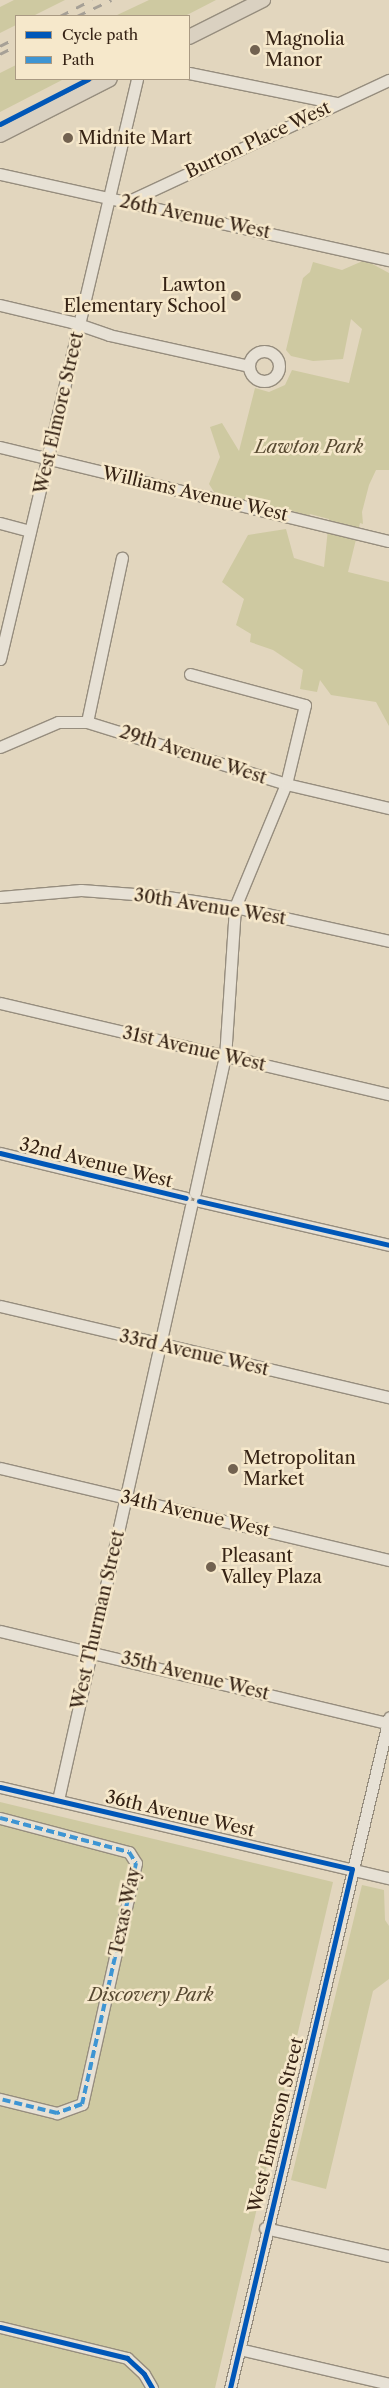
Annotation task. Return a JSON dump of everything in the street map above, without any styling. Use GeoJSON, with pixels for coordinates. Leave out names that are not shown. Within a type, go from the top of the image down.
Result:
{"type":"FeatureCollection","features":[{"type":"Feature","properties":{"kind":"main road"},"geometry":{"type":"LineString","coordinates":[[190,36],[263,0]]}},
{"type":"Feature","properties":{"kind":"main road"},"geometry":{"type":"LineString","coordinates":[[0,135],[108,80]]}},
{"type":"Feature","properties":{"kind":"street"},"geometry":{"type":"LineString","coordinates":[[190,73],[336,103]]}},
{"type":"Feature","properties":{"kind":"street","name":"West Elmore Street"},"geometry":{"type":"LineString","coordinates":[[0,659],[137,80]]}},
{"type":"Feature","properties":{"kind":"street","name":"Burton Place West"},"geometry":{"type":"LineString","coordinates":[[129,201],[336,103],[389,80]]}},
{"type":"Feature","properties":{"kind":"street","name":"26th Avenue West"},"geometry":{"type":"LineString","coordinates":[[0,174],[389,260]]}},
{"type":"Feature","properties":{"kind":"street"},"geometry":{"type":"LineString","coordinates":[[0,305],[239,367],[249,366]]}},
{"type":"Feature","properties":{"kind":"street","name":"Williams Avenue West"},"geometry":{"type":"LineString","coordinates":[[0,447],[389,541]]}},
{"type":"Feature","properties":{"kind":"street"},"geometry":{"type":"LineString","coordinates":[[0,523],[30,531]]}},
{"type":"Feature","properties":{"kind":"street"},"geometry":{"type":"LineString","coordinates":[[87,722],[122,558]]}},
{"type":"Feature","properties":{"kind":"street","name":"West Thurman Street"},"geometry":{"type":"LineString","coordinates":[[58,1800],[225,1056],[236,907],[286,784],[305,705],[190,674]]}},
{"type":"Feature","properties":{"kind":"street","name":"29th Avenue West"},"geometry":{"type":"LineString","coordinates":[[0,747],[58,722],[87,722],[286,784],[389,808]]}},
{"type":"Feature","properties":{"kind":"street","name":"30th Avenue West"},"geometry":{"type":"LineString","coordinates":[[0,897],[80,890],[161,896],[236,907],[389,941]]}},
{"type":"Feature","properties":{"kind":"street","name":"31st Avenue West"},"geometry":{"type":"LineString","coordinates":[[0,1003],[389,1094]]}},
{"type":"Feature","properties":{"kind":"street","name":"32nd Avenue West"},"geometry":{"type":"LineString","coordinates":[[0,1153],[389,1245]]}},
{"type":"Feature","properties":{"kind":"street","name":"33rd Avenue West"},"geometry":{"type":"LineString","coordinates":[[0,1306],[160,1345],[389,1397]]}},
{"type":"Feature","properties":{"kind":"street","name":"34th Avenue West"},"geometry":{"type":"LineString","coordinates":[[0,1468],[389,1560]]}},
{"type":"Feature","properties":{"kind":"street","name":"35th Avenue West"},"geometry":{"type":"LineString","coordinates":[[0,1631],[389,1722]]}},
{"type":"Feature","properties":{"kind":"street","name":"West Emerson Street"},"geometry":{"type":"LineString","coordinates":[[230,2388],[266,2228],[389,1722]]}},
{"type":"Feature","properties":{"kind":"street","name":"36th Avenue West"},"geometry":{"type":"LineString","coordinates":[[0,1787],[389,1878]]}},
{"type":"Feature","properties":{"kind":"street","name":"Texas Way"},"geometry":{"type":"LineString","coordinates":[[0,1818],[129,1852],[136,1858],[82,2104],[57,2114],[0,2099]]}},
{"type":"Feature","properties":{"kind":"street"},"geometry":{"type":"LineString","coordinates":[[266,2228],[389,2256]]}},
{"type":"Feature","properties":{"kind":"street"},"geometry":{"type":"LineString","coordinates":[[0,2327],[126,2358],[144,2374],[152,2388]]}},
{"type":"Feature","properties":{"kind":"street"},"geometry":{"type":"LineString","coordinates":[[239,2349],[389,2384]]}},
{"type":"Feature","properties":{"kind":"green space"},"geometry":{"type":"Polygon","coordinates":[[[14,0],[65,0],[35,15],[15,15],[15,26],[0,33],[0,7],[14,0]]]}},
{"type":"Feature","properties":{"kind":"green space"},"geometry":{"type":"Polygon","coordinates":[[[149,0],[216,0],[187,15],[117,15],[149,0]]]}},
{"type":"Feature","properties":{"kind":"green space"},"geometry":{"type":"Polygon","coordinates":[[[15,66],[15,80],[62,80],[0,112],[0,73],[15,66]]]}},
{"type":"Feature","properties":{"kind":"green space","name":"Lawton Park"},"geometry":{"type":"Polygon","coordinates":[[[365,260],[389,273],[389,470],[376,470],[369,485],[362,512],[363,524],[360,523],[348,572],[389,582],[389,726],[376,702],[331,695],[320,680],[317,692],[300,689],[303,670],[273,650],[250,642],[251,634],[236,625],[244,599],[222,582],[248,535],[286,529],[294,558],[324,567],[329,519],[310,514],[308,517],[285,508],[283,513],[268,504],[216,495],[209,484],[220,457],[210,427],[222,423],[239,451],[255,388],[269,392],[285,385],[292,370],[349,383],[362,329],[351,319],[343,359],[313,361],[291,356],[286,350],[303,278],[310,272],[313,262],[342,270],[365,260]]]}},
{"type":"Feature","properties":{"kind":"green space","name":"Discovery Park"},"geometry":{"type":"Polygon","coordinates":[[[0,1802],[333,1882],[215,2388],[0,2388],[0,1802]]]}},
{"type":"Feature","properties":{"kind":"green space"},"geometry":{"type":"Polygon","coordinates":[[[362,1885],[384,1890],[385,1920],[389,1926],[389,1979],[373,1991],[326,2189],[291,2180],[362,1885]]]}},
{"type":"Feature","properties":{"kind":"railway"},"geometry":{"type":"LineString","coordinates":[[62,15],[92,0]]}},
{"type":"Feature","properties":{"kind":"railway"},"geometry":{"type":"LineString","coordinates":[[79,15],[111,0]]}},
{"type":"Feature","properties":{"kind":"railway"},"geometry":{"type":"LineString","coordinates":[[0,46],[15,38]]}},
{"type":"Feature","properties":{"kind":"railway"},"geometry":{"type":"LineString","coordinates":[[0,54],[15,46]]}},
{"type":"Feature","properties":{"kind":"marked path"},"geometry":{"type":"LineString","coordinates":[[0,1818],[129,1852],[136,1863],[82,2104],[57,2113],[0,2099]]}},
{"type":"Feature","properties":{"kind":"cycle path"},"geometry":{"type":"LineString","coordinates":[[0,124],[86,80]]}},
{"type":"Feature","properties":{"kind":"cycle path"},"geometry":{"type":"LineString","coordinates":[[0,1153],[186,1198]]}},
{"type":"Feature","properties":{"kind":"cycle path"},"geometry":{"type":"LineString","coordinates":[[199,1201],[389,1245]]}},
{"type":"Feature","properties":{"kind":"cycle path"},"geometry":{"type":"LineString","coordinates":[[0,1787],[352,1869],[230,2388]]}},
{"type":"Feature","properties":{"kind":"cycle path"},"geometry":{"type":"LineString","coordinates":[[0,2327],[127,2358],[144,2374],[152,2388]]}},
{"type":"Feature","properties":{"kind":"place","name":"Magnolia Manor"},"geometry":{"type":"Point","coordinates":[255,50]}},
{"type":"Feature","properties":{"kind":"place","name":"Midnite Mart"},"geometry":{"type":"Point","coordinates":[68,138]}},
{"type":"Feature","properties":{"kind":"place","name":"Lawton Elementary School"},"geometry":{"type":"Point","coordinates":[236,296]}},
{"type":"Feature","properties":{"kind":"place","name":"Metropolitan Market"},"geometry":{"type":"Point","coordinates":[233,1469]}},
{"type":"Feature","properties":{"kind":"place","name":"Pleasant Valley Plaza"},"geometry":{"type":"Point","coordinates":[211,1567]}}]}
